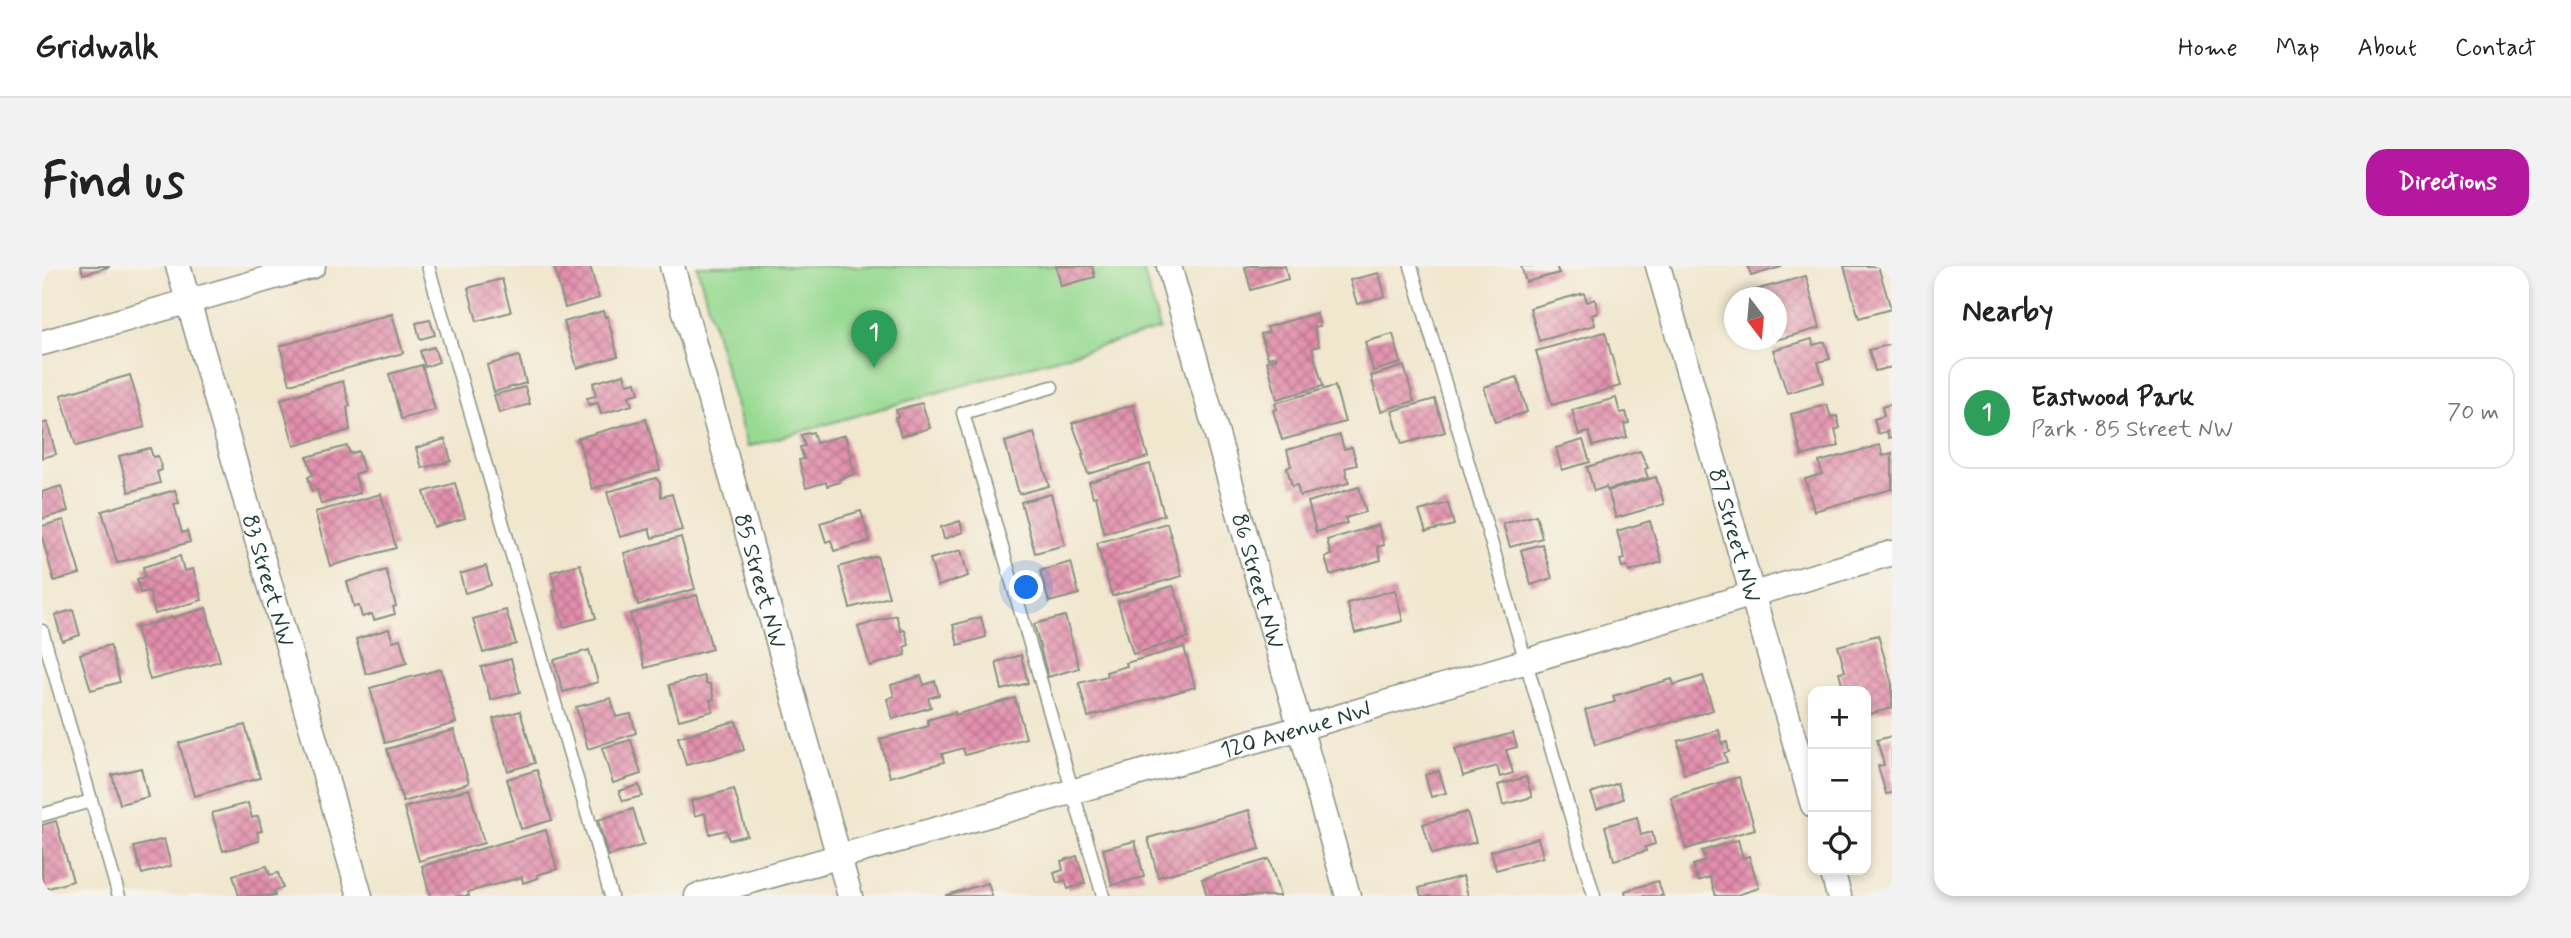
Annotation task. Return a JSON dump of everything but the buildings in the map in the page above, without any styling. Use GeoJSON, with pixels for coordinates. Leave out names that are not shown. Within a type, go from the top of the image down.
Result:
{"type":"FeatureCollection","features":[{"type":"Feature","properties":{"kind":"street","name":"83 Street NW"},"geometry":{"type":"LineString","coordinates":[[178,266],[360,896]]}},
{"type":"Feature","properties":{"kind":"street"},"geometry":{"type":"LineString","coordinates":[[42,343],[313,266]]}},
{"type":"Feature","properties":{"kind":"street","name":"85 Street NW"},"geometry":{"type":"LineString","coordinates":[[672,266],[850,896]]}},
{"type":"Feature","properties":{"kind":"street","name":"86 Street NW"},"geometry":{"type":"LineString","coordinates":[[1169,266],[1348,896]]}},
{"type":"Feature","properties":{"kind":"street","name":"87 Street NW"},"geometry":{"type":"LineString","coordinates":[[1658,266],[1808,788]]}},
{"type":"Feature","properties":{"kind":"street","name":"120 Avenue NW"},"geometry":{"type":"LineString","coordinates":[[697,896],[1301,728],[1892,553]]}},
{"type":"Feature","properties":{"kind":"street"},"geometry":{"type":"LineString","coordinates":[[1833,875],[1839,896]]}},
{"type":"Feature","properties":{"kind":"lane"},"geometry":{"type":"LineString","coordinates":[[428,266],[611,896]]}},
{"type":"Feature","properties":{"kind":"lane"},"geometry":{"type":"LineString","coordinates":[[1411,266],[1594,896]]}},
{"type":"Feature","properties":{"kind":"lane"},"geometry":{"type":"LineString","coordinates":[[1052,387],[962,413],[1103,896]]}},
{"type":"Feature","properties":{"kind":"lane"},"geometry":{"type":"LineString","coordinates":[[42,631],[119,896]]}},
{"type":"Feature","properties":{"kind":"lane"},"geometry":{"type":"LineString","coordinates":[[42,815],[91,801]]}},
{"type":"Feature","properties":{"kind":"green space"},"geometry":{"type":"Polygon","coordinates":[[[697,266],[1142,266],[1160,329],[747,447],[697,266]]]}},
{"type":"Feature","properties":{"kind":"place","name":"Eastwood Park"},"geometry":{"type":"Point","coordinates":[874,368]}}]}
